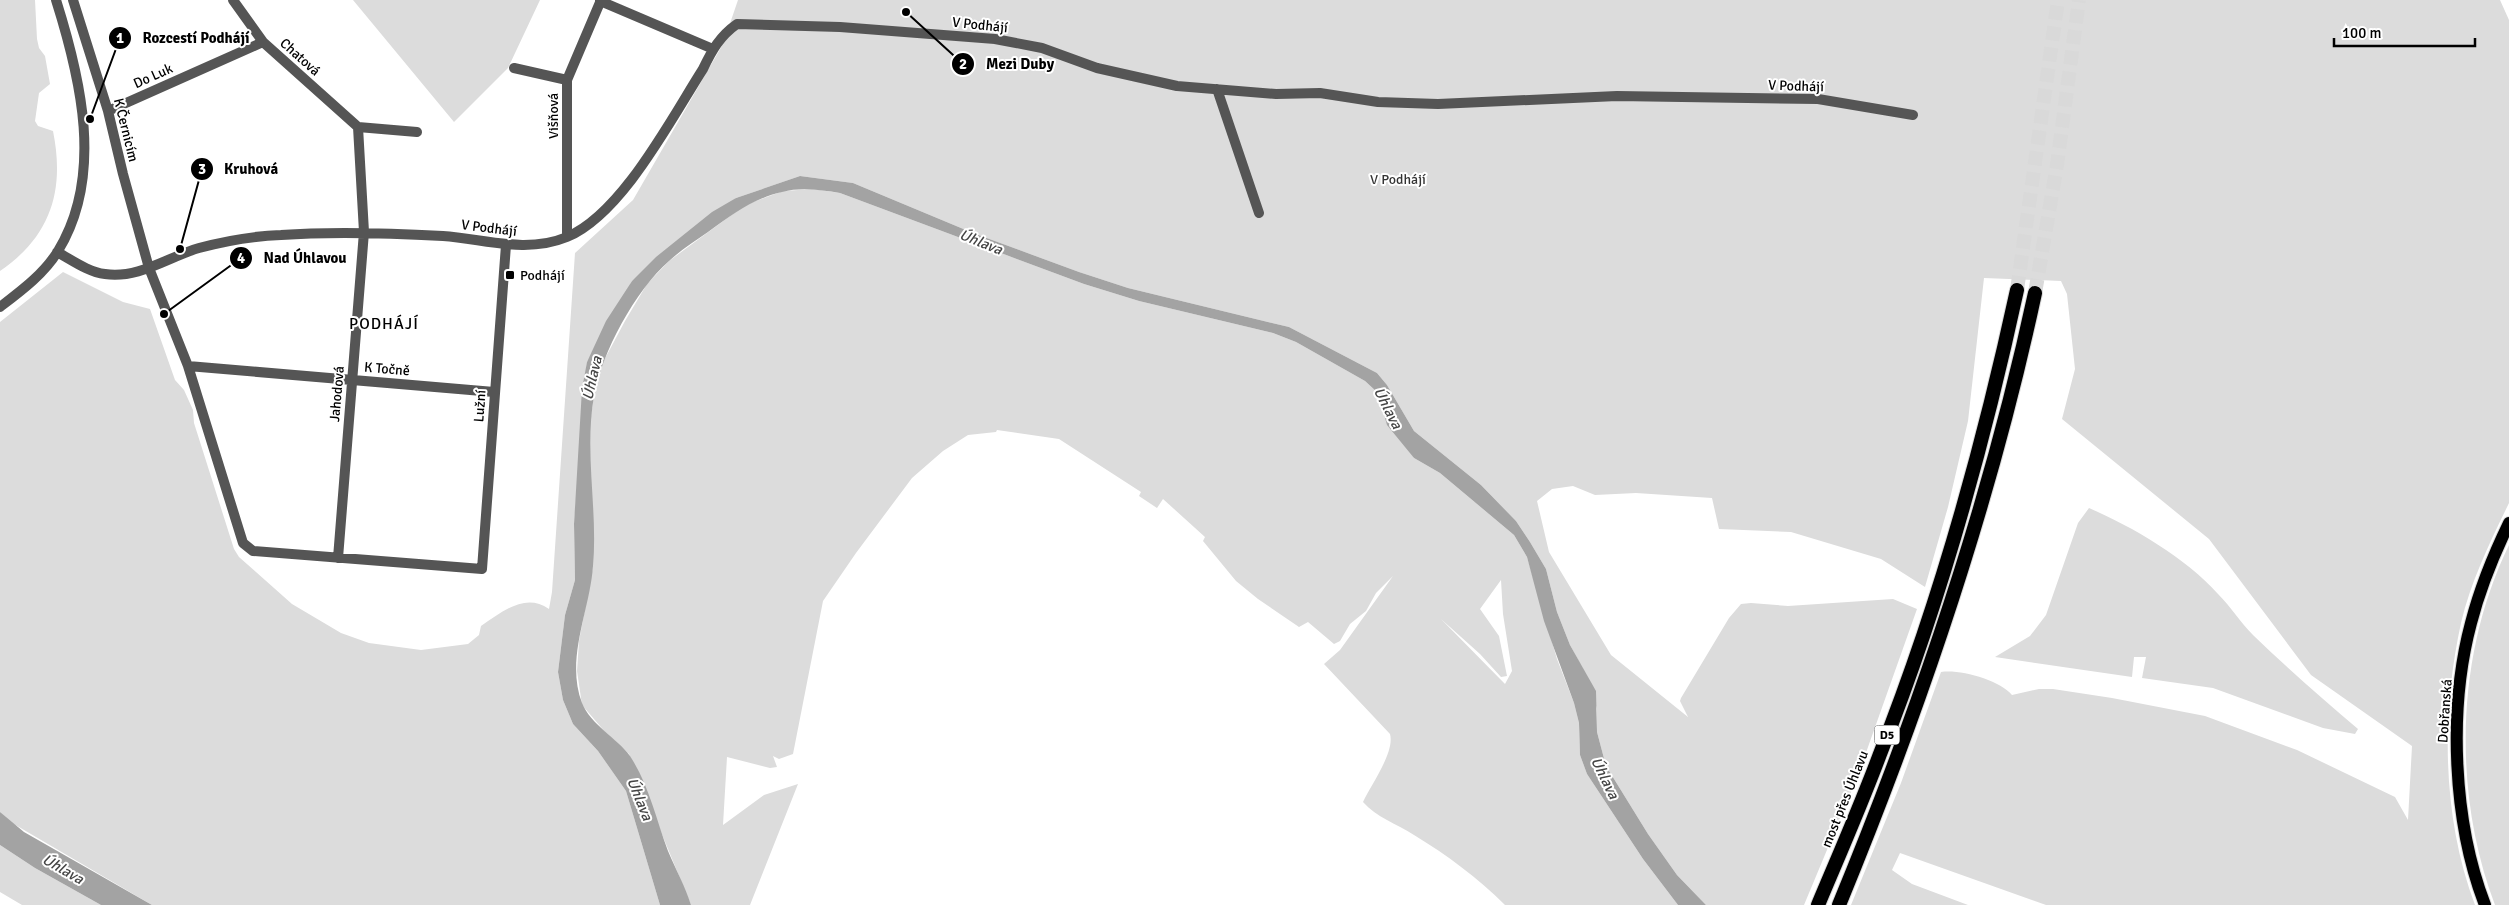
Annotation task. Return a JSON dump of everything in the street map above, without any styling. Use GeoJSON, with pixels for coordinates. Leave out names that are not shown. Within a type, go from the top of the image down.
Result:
{"type":"FeatureCollection","features":[{"type":"Feature","properties":{"kind":"highway","name":"most přes Úhlavu"},"geometry":{"type":"LineString","coordinates":[[1818,905],[1881,754],[1946,561],[1976,457],[2017,290]]}},
{"type":"Feature","properties":{"kind":"highway","name":"D5"},"geometry":{"type":"LineString","coordinates":[[1839,905],[1898,760],[1964,566],[1997,451],[2035,293]]}},
{"type":"Feature","properties":{"kind":"main road","name":"Dobřanská"},"geometry":{"type":"LineString","coordinates":[[2485,905],[2466,838],[2458,775],[2458,724],[2461,680],[2470,625],[2493,556],[2509,524]]}},
{"type":"Feature","properties":{"kind":"street"},"geometry":{"type":"LineString","coordinates":[[0,307],[32,282],[57,252],[79,201],[84,178],[86,155],[72,58],[56,0]]}},
{"type":"Feature","properties":{"kind":"street","name":"K Černicím"},"geometry":{"type":"LineString","coordinates":[[73,0],[108,111],[149,268],[188,366],[243,543],[253,551],[482,569]]}},
{"type":"Feature","properties":{"kind":"street","name":"Chatová"},"geometry":{"type":"LineString","coordinates":[[233,0],[263,42],[358,127]]}},
{"type":"Feature","properties":{"kind":"street","name":"Višňová"},"geometry":{"type":"LineString","coordinates":[[567,237],[567,80],[600,0],[713,49]]}},
{"type":"Feature","properties":{"kind":"street","name":"V Podhájí"},"geometry":{"type":"LineString","coordinates":[[57,252],[103,274],[127,274],[149,268],[198,248],[280,235],[364,232],[447,236],[506,245],[544,244],[567,237],[595,219],[619,196],[703,69],[723,34],[737,24],[840,27],[995,39],[1042,48],[1097,68],[1177,86],[1276,94],[1320,92],[1378,102],[1438,104],[1617,96],[1818,98],[1913,115]]}},
{"type":"Feature","properties":{"kind":"street","name":"Do Luk"},"geometry":{"type":"LineString","coordinates":[[108,111],[263,42]]}},
{"type":"Feature","properties":{"kind":"street"},"geometry":{"type":"LineString","coordinates":[[514,68],[567,80]]}},
{"type":"Feature","properties":{"kind":"street"},"geometry":{"type":"LineString","coordinates":[[1217,89],[1259,213]]}},
{"type":"Feature","properties":{"kind":"street"},"geometry":{"type":"LineString","coordinates":[[358,127],[417,132]]}},
{"type":"Feature","properties":{"kind":"street","name":"Jahodová"},"geometry":{"type":"LineString","coordinates":[[338,558],[364,232],[358,127]]}},
{"type":"Feature","properties":{"kind":"street","name":"Lužní"},"geometry":{"type":"LineString","coordinates":[[482,569],[506,245]]}},
{"type":"Feature","properties":{"kind":"street","name":"K Točně"},"geometry":{"type":"LineString","coordinates":[[188,366],[494,392]]}},
{"type":"Feature","properties":{"kind":"green space"},"geometry":{"type":"Polygon","coordinates":[[[0,0],[35,0],[37,39],[39,48],[45,56],[50,84],[39,93],[35,121],[38,126],[53,131],[57,173],[55,192],[50,210],[42,227],[31,243],[0,271],[0,0]]]}},
{"type":"Feature","properties":{"kind":"green space"},"geometry":{"type":"Polygon","coordinates":[[[353,0],[540,0],[508,68],[454,122],[353,0]]]}},
{"type":"Feature","properties":{"kind":"green space"},"geometry":{"type":"Polygon","coordinates":[[[738,0],[2500,0],[2509,20],[2509,503],[2482,562],[2465,607],[2450,693],[2448,729],[2448,766],[2456,837],[2464,872],[2475,905],[2046,905],[1900,853],[1892,870],[1912,884],[1968,905],[1851,905],[1901,783],[1941,672],[1958,672],[1989,680],[2012,695],[2039,689],[2053,689],[2205,716],[2297,750],[2395,797],[2408,820],[2412,746],[2311,675],[2209,539],[2062,419],[2075,369],[2067,294],[2061,281],[1984,278],[1968,421],[1948,507],[1925,587],[1881,559],[1791,532],[1719,529],[1712,498],[1636,493],[1595,495],[1573,486],[1552,489],[1537,501],[1549,552],[1611,655],[1688,717],[1680,701],[1681,698],[1729,618],[1741,604],[1788,606],[1893,599],[1917,609],[1857,778],[1804,905],[1706,905],[1677,875],[1648,834],[1606,766],[1597,732],[1597,709],[1588,678],[1570,645],[1557,612],[1546,569],[1530,542],[1516,521],[1481,485],[1414,431],[1387,385],[1377,373],[1289,327],[1128,288],[973,233],[853,183],[800,176],[736,198],[632,281],[587,362],[574,524],[575,580],[565,615],[558,672],[563,700],[573,724],[598,751],[626,791],[660,905],[152,905],[7,820],[0,812],[0,322],[63,272],[123,302],[150,309],[175,380],[184,390],[193,410],[194,423],[234,549],[239,557],[292,604],[341,633],[369,643],[421,650],[468,644],[479,635],[481,626],[505,610],[522,603],[540,604],[549,609],[552,592],[575,253],[633,200],[723,44],[738,0]]]}},
{"type":"Feature","properties":{"kind":"green space"},"geometry":{"type":"Polygon","coordinates":[[[813,189],[840,193],[1084,284],[1139,301],[1273,333],[1296,342],[1365,381],[1378,393],[1382,410],[1414,458],[1440,473],[1514,535],[1527,557],[1557,659],[1574,703],[1579,723],[1580,755],[1587,774],[1643,859],[1678,905],[1505,905],[1484,885],[1450,859],[1414,835],[1380,816],[1363,802],[1386,759],[1391,741],[1390,734],[1324,664],[1340,650],[1393,576],[1376,593],[1366,611],[1350,624],[1340,641],[1334,644],[1308,622],[1299,627],[1258,599],[1236,581],[1203,541],[1205,537],[1163,499],[1157,508],[1139,496],[1141,492],[1059,439],[997,430],[996,432],[968,435],[943,451],[912,478],[823,601],[793,754],[779,759],[773,756],[777,767],[770,768],[727,757],[723,825],[764,795],[798,784],[750,905],[691,905],[629,754],[606,733],[582,705],[577,671],[579,641],[593,567],[589,430],[594,395],[602,364],[647,284],[669,261],[745,205],[783,191],[813,189]],[[1501,580],[1480,609],[1499,636],[1507,676],[1501,677],[1480,654],[1441,619],[1505,684],[1512,671],[1503,614],[1501,580]]]}},
{"type":"Feature","properties":{"kind":"green space"},"geometry":{"type":"Polygon","coordinates":[[[2089,508],[2141,534],[2191,568],[2223,599],[2253,635],[2358,729],[2355,734],[2323,728],[2213,688],[2142,678],[2146,657],[2134,657],[2132,677],[1995,657],[2030,636],[2046,615],[2078,523],[2089,508]]]}},
{"type":"Feature","properties":{"kind":"green space"},"geometry":{"type":"Polygon","coordinates":[[[2509,545],[2509,905],[2495,905],[2481,862],[2472,816],[2467,770],[2466,723],[2470,677],[2478,631],[2491,587],[2509,545]]]}},
{"type":"Feature","properties":{"kind":"green space"},"geometry":{"type":"Polygon","coordinates":[[[0,845],[35,868],[101,905],[22,905],[0,892],[0,845]]]}},
{"type":"Feature","properties":{"kind":"water","name":"Úhlava"},"geometry":{"type":"Polygon","coordinates":[[[800,176],[853,183],[973,233],[1128,288],[1289,327],[1377,373],[1387,385],[1414,431],[1481,485],[1516,521],[1530,542],[1546,569],[1557,612],[1570,645],[1596,691],[1597,732],[1606,766],[1648,834],[1677,875],[1706,905],[1678,905],[1643,859],[1587,774],[1580,755],[1579,723],[1574,703],[1544,621],[1527,557],[1514,535],[1440,473],[1414,458],[1387,425],[1378,393],[1365,381],[1296,342],[1273,333],[1139,301],[1084,284],[840,193],[804,189],[789,190],[752,203],[683,249],[669,261],[644,289],[622,323],[604,361],[594,396],[590,439],[594,524],[593,566],[577,652],[577,686],[582,703],[591,718],[625,750],[637,767],[668,851],[691,905],[660,905],[626,791],[598,751],[573,724],[563,700],[558,672],[565,615],[575,580],[574,524],[582,389],[587,362],[606,321],[632,281],[656,257],[712,212],[736,198],[800,176]]]}},
{"type":"Feature","properties":{"kind":"water","name":"Úhlava"},"geometry":{"type":"Polygon","coordinates":[[[0,812],[24,832],[152,905],[101,905],[35,868],[0,845],[0,812]]]}},
{"type":"Feature","properties":{"kind":"tunnel"},"geometry":{"type":"LineString","coordinates":[[2017,290],[2058,0]]}},
{"type":"Feature","properties":{"kind":"tunnel"},"geometry":{"type":"LineString","coordinates":[[2035,293],[2057,165],[2079,0]]}},
{"type":"Feature","properties":{"kind":"place","name":"Mezi Duby"},"geometry":{"type":"Point","coordinates":[906,12]}},
{"type":"Feature","properties":{"kind":"place","name":"Rozcestí Podhájí"},"geometry":{"type":"Point","coordinates":[90,119]}},
{"type":"Feature","properties":{"kind":"place","name":"Kruhová"},"geometry":{"type":"Point","coordinates":[180,249]}},
{"type":"Feature","properties":{"kind":"place","name":"Podhájí"},"geometry":{"type":"Point","coordinates":[510,275]}},
{"type":"Feature","properties":{"kind":"place","name":"Nad Úhlavou"},"geometry":{"type":"Point","coordinates":[164,314]}},
{"type":"Feature","properties":{"kind":"district","name":"PODHÁJÍ"},"geometry":{"type":"Point","coordinates":[384,324]}}]}
